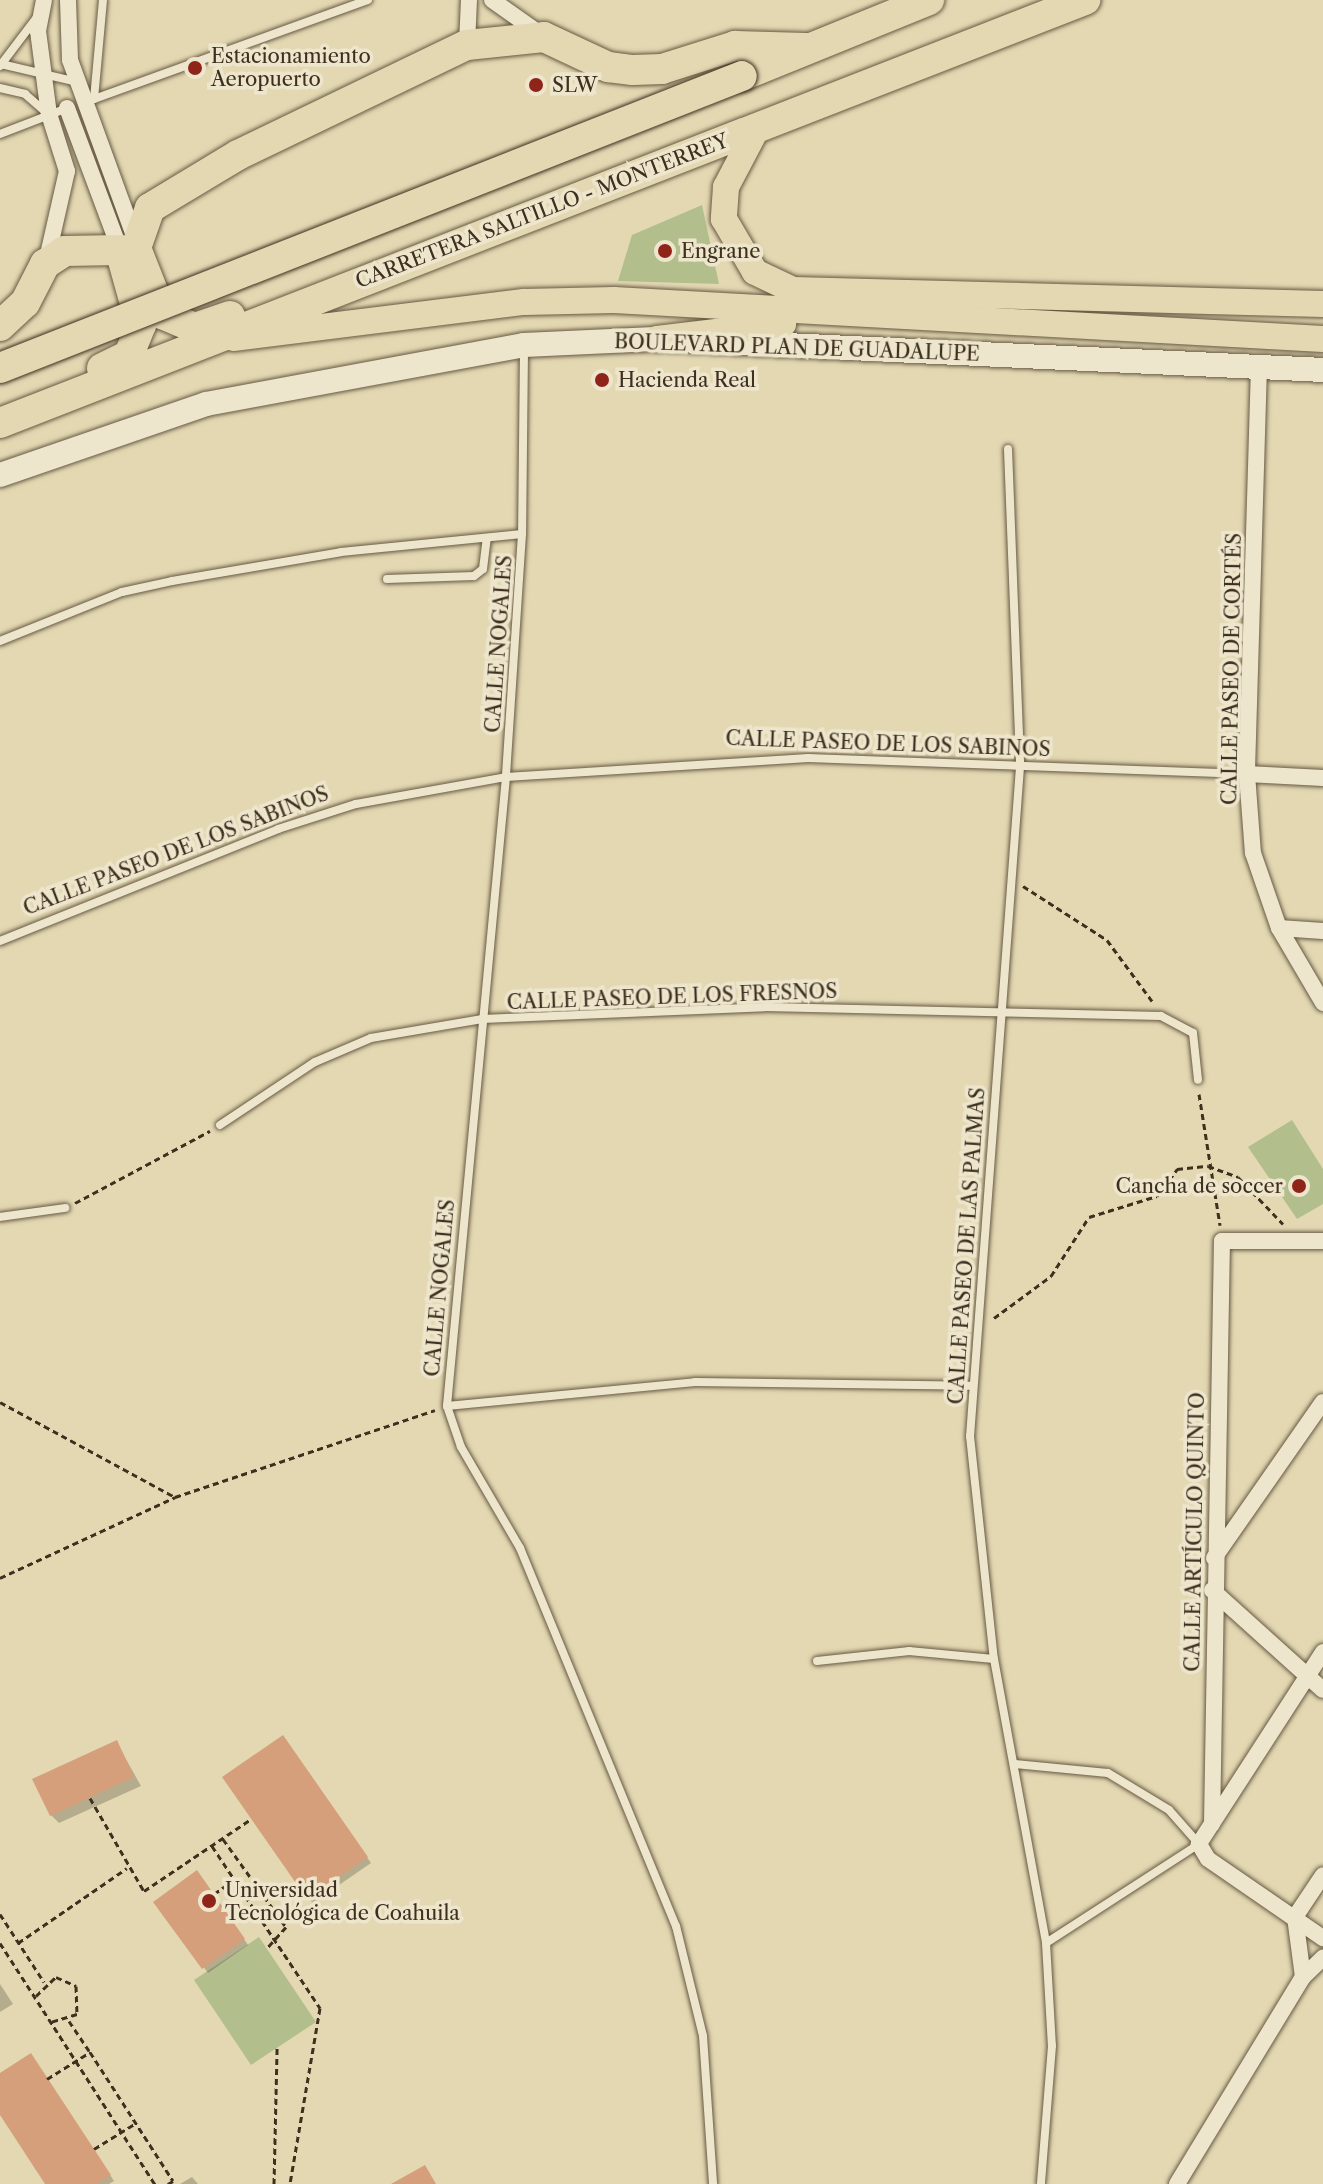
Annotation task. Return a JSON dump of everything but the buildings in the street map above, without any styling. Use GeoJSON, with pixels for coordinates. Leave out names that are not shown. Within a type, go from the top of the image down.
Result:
{"type":"FeatureCollection","features":[{"type":"Feature","properties":{"kind":"highway"},"geometry":{"type":"LineString","coordinates":[[0,368],[929,0]]}},
{"type":"Feature","properties":{"kind":"highway","name":"CARRETERA SALTILLO - MONTERREY"},"geometry":{"type":"LineString","coordinates":[[0,423],[225,338],[443,247],[1085,0]]}},
{"type":"Feature","properties":{"kind":"highway"},"geometry":{"type":"LineString","coordinates":[[0,408],[136,348],[141,325],[128,246],[164,193],[467,45],[544,37],[608,67],[633,70],[662,69],[735,46],[806,48]]}},
{"type":"Feature","properties":{"kind":"highway"},"geometry":{"type":"LineString","coordinates":[[128,246],[162,314],[195,328],[376,256],[443,247]]}},
{"type":"Feature","properties":{"kind":"highway"},"geometry":{"type":"LineString","coordinates":[[0,326],[25,303],[45,264],[76,247],[128,246]]}},
{"type":"Feature","properties":{"kind":"main road"},"geometry":{"type":"LineString","coordinates":[[757,128],[726,187],[724,219],[755,272],[793,290],[1323,304]]}},
{"type":"Feature","properties":{"kind":"main road","name":"BOULEVARD PLAN DE GUADALUPE"},"geometry":{"type":"LineString","coordinates":[[225,338],[524,302],[614,300],[1202,327],[1323,339]]}},
{"type":"Feature","properties":{"kind":"main road"},"geometry":{"type":"LineString","coordinates":[[657,339],[745,325],[1114,338],[1202,327],[1290,302]]}},
{"type":"Feature","properties":{"kind":"street"},"geometry":{"type":"LineString","coordinates":[[68,0],[70,60],[90,100],[128,246]]}},
{"type":"Feature","properties":{"kind":"street"},"geometry":{"type":"LineString","coordinates":[[467,45],[469,0]]}},
{"type":"Feature","properties":{"kind":"street"},"geometry":{"type":"LineString","coordinates":[[492,0],[544,37]]}},
{"type":"Feature","properties":{"kind":"street"},"geometry":{"type":"LineString","coordinates":[[41,8],[49,114],[67,171],[64,209],[45,264]]}},
{"type":"Feature","properties":{"kind":"street"},"geometry":{"type":"LineString","coordinates":[[67,108],[128,246]]}},
{"type":"Feature","properties":{"kind":"street","name":"BOULEVARD PLAN DE GUADALUPE"},"geometry":{"type":"LineString","coordinates":[[0,475],[206,404],[524,345],[657,339],[1323,370]]}},
{"type":"Feature","properties":{"kind":"street","name":"CALLE PASEO DE CORTÉS"},"geometry":{"type":"LineString","coordinates":[[1259,366],[1247,774],[1253,853],[1279,928],[1323,1003]]}},
{"type":"Feature","properties":{"kind":"street","name":"CALLE PASEO DE LOS SABINOS"},"geometry":{"type":"LineString","coordinates":[[1247,774],[1323,778]]}},
{"type":"Feature","properties":{"kind":"street"},"geometry":{"type":"LineString","coordinates":[[1279,928],[1323,931]]}},
{"type":"Feature","properties":{"kind":"street"},"geometry":{"type":"LineString","coordinates":[[1222,1241],[1323,1241]]}},
{"type":"Feature","properties":{"kind":"street","name":"CALLE ARTÍCULO QUINTO"},"geometry":{"type":"LineString","coordinates":[[1212,1824],[1212,1590],[1222,1241]]}},
{"type":"Feature","properties":{"kind":"street"},"geometry":{"type":"LineString","coordinates":[[1214,1558],[1323,1402]]}},
{"type":"Feature","properties":{"kind":"street"},"geometry":{"type":"LineString","coordinates":[[1212,1590],[1323,1690]]}},
{"type":"Feature","properties":{"kind":"street"},"geometry":{"type":"LineString","coordinates":[[1323,1652],[1199,1844],[1208,1859],[1323,1938]]}},
{"type":"Feature","properties":{"kind":"street"},"geometry":{"type":"LineString","coordinates":[[1303,1977],[1295,1917],[1323,1875]]}},
{"type":"Feature","properties":{"kind":"street"},"geometry":{"type":"LineString","coordinates":[[1177,2184],[1303,1977],[1323,1958]]}},
{"type":"Feature","properties":{"kind":"lane"},"geometry":{"type":"LineString","coordinates":[[90,100],[104,42],[103,0]]}},
{"type":"Feature","properties":{"kind":"lane"},"geometry":{"type":"LineString","coordinates":[[0,134],[368,0]]}},
{"type":"Feature","properties":{"kind":"lane"},"geometry":{"type":"LineString","coordinates":[[41,8],[1,65],[44,69],[79,83]]}},
{"type":"Feature","properties":{"kind":"lane"},"geometry":{"type":"LineString","coordinates":[[0,88],[25,94],[49,114]]}},
{"type":"Feature","properties":{"kind":"lane","name":"CALLE NOGALES"},"geometry":{"type":"LineString","coordinates":[[524,345],[522,534],[506,777],[447,1406],[461,1447],[520,1548],[681,1939],[703,2036],[713,2184]]}},
{"type":"Feature","properties":{"kind":"lane","name":"CALLE PASEO DE LAS PALMAS"},"geometry":{"type":"LineString","coordinates":[[1008,449],[1020,767],[970,1386],[994,1659],[1046,1943],[1052,2046],[1041,2184]]}},
{"type":"Feature","properties":{"kind":"lane"},"geometry":{"type":"LineString","coordinates":[[0,641],[122,592],[172,581],[522,534]]}},
{"type":"Feature","properties":{"kind":"lane"},"geometry":{"type":"LineString","coordinates":[[387,579],[474,576],[483,569],[487,538]]}},
{"type":"Feature","properties":{"kind":"lane","name":"CALLE PASEO DE LOS SABINOS"},"geometry":{"type":"LineString","coordinates":[[0,941],[278,829],[356,804],[506,777],[718,759],[1247,774]]}},
{"type":"Feature","properties":{"kind":"lane","name":"CALLE PASEO DE LOS FRESNOS"},"geometry":{"type":"LineString","coordinates":[[220,1125],[315,1062],[371,1038],[482,1019],[765,1007],[1164,1016]]}},
{"type":"Feature","properties":{"kind":"lane"},"geometry":{"type":"LineString","coordinates":[[1164,1016],[1193,1033],[1198,1080]]}},
{"type":"Feature","properties":{"kind":"lane"},"geometry":{"type":"LineString","coordinates":[[0,1217],[65,1208]]}},
{"type":"Feature","properties":{"kind":"lane"},"geometry":{"type":"LineString","coordinates":[[447,1406],[695,1382],[970,1386]]}},
{"type":"Feature","properties":{"kind":"lane"},"geometry":{"type":"LineString","coordinates":[[817,1661],[909,1651],[994,1659]]}},
{"type":"Feature","properties":{"kind":"lane"},"geometry":{"type":"LineString","coordinates":[[1015,1764],[1108,1773],[1169,1810],[1199,1844],[1046,1943]]}},
{"type":"Feature","properties":{"kind":"path"},"geometry":{"type":"LineString","coordinates":[[1012,883],[1035,888],[1107,940],[1164,1016]]}},
{"type":"Feature","properties":{"kind":"path"},"geometry":{"type":"LineString","coordinates":[[1198,1080],[1208,1166],[1222,1241]]}},
{"type":"Feature","properties":{"kind":"path"},"geometry":{"type":"LineString","coordinates":[[65,1208],[220,1125]]}},
{"type":"Feature","properties":{"kind":"path"},"geometry":{"type":"LineString","coordinates":[[973,1344],[1003,1309],[1051,1276],[1089,1217],[1157,1196],[1177,1169],[1208,1166],[1254,1188],[1293,1241]]}},
{"type":"Feature","properties":{"kind":"path"},"geometry":{"type":"LineString","coordinates":[[0,1402],[175,1497]]}},
{"type":"Feature","properties":{"kind":"path"},"geometry":{"type":"LineString","coordinates":[[0,1578],[175,1497],[447,1406]]}},
{"type":"Feature","properties":{"kind":"path"},"geometry":{"type":"LineString","coordinates":[[90,1798],[144,1891],[251,1819]]}},
{"type":"Feature","properties":{"kind":"path"},"geometry":{"type":"LineString","coordinates":[[223,1839],[286,1927],[277,1941],[267,1948]]}},
{"type":"Feature","properties":{"kind":"path"},"geometry":{"type":"LineString","coordinates":[[212,1846],[277,1941],[322,2019],[290,2184]]}},
{"type":"Feature","properties":{"kind":"path"},"geometry":{"type":"LineString","coordinates":[[18,1943],[128,1867]]}},
{"type":"Feature","properties":{"kind":"path"},"geometry":{"type":"LineString","coordinates":[[214,1894],[235,1880]]}},
{"type":"Feature","properties":{"kind":"path"},"geometry":{"type":"LineString","coordinates":[[0,1914],[44,1982]]}},
{"type":"Feature","properties":{"kind":"path"},"geometry":{"type":"LineString","coordinates":[[0,1943],[155,2184]]}},
{"type":"Feature","properties":{"kind":"path"},"geometry":{"type":"LineString","coordinates":[[36,1996],[44,1982],[64,1978],[76,1986],[80,2007],[69,2021],[50,2022]]}},
{"type":"Feature","properties":{"kind":"path"},"geometry":{"type":"LineString","coordinates":[[69,2021],[173,2181],[168,2184]]}},
{"type":"Feature","properties":{"kind":"path"},"geometry":{"type":"LineString","coordinates":[[274,2184],[277,2048]]}},
{"type":"Feature","properties":{"kind":"path"},"geometry":{"type":"LineString","coordinates":[[47,2079],[90,2052]]}},
{"type":"Feature","properties":{"kind":"path"},"geometry":{"type":"LineString","coordinates":[[94,2149],[136,2123]]}},
{"type":"Feature","properties":{"kind":"green space"},"geometry":{"type":"Polygon","coordinates":[[[702,205],[719,284],[618,281],[632,235],[702,205]]]}},
{"type":"Feature","properties":{"kind":"green space","name":"Cancha de soccer"},"geometry":{"type":"Polygon","coordinates":[[[1292,1120],[1323,1169],[1323,1204],[1297,1219],[1248,1147],[1292,1120]]]}},
{"type":"Feature","properties":{"kind":"green space"},"geometry":{"type":"Polygon","coordinates":[[[259,1937],[316,2022],[251,2065],[194,1980],[259,1937]]]}},
{"type":"Feature","properties":{"kind":"place","name":"Estacionamiento Aeropuerto"},"geometry":{"type":"Point","coordinates":[195,68]}},
{"type":"Feature","properties":{"kind":"place","name":"SLW"},"geometry":{"type":"Point","coordinates":[536,85]}},
{"type":"Feature","properties":{"kind":"place","name":"Engrane"},"geometry":{"type":"Point","coordinates":[665,251]}},
{"type":"Feature","properties":{"kind":"place","name":"Hacienda Real"},"geometry":{"type":"Point","coordinates":[602,380]}},
{"type":"Feature","properties":{"kind":"place","name":"Cancha de soccer"},"geometry":{"type":"Point","coordinates":[1299,1186]}},
{"type":"Feature","properties":{"kind":"place","name":"Universidad Tecnológica de Coahuila"},"geometry":{"type":"Point","coordinates":[209,1901]}}]}
